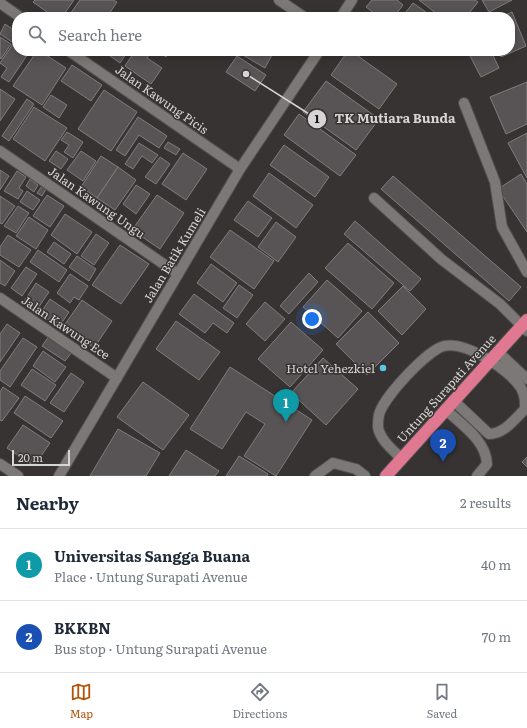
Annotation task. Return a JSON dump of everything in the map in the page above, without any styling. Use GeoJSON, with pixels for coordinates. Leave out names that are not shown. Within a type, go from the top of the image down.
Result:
{"type":"FeatureCollection","features":[{"type":"Feature","properties":{"kind":"highway","name":"Untung Surapati Avenue"},"geometry":{"type":"LineString","coordinates":[[388,475],[401,458],[449,405],[525,326]]}},
{"type":"Feature","properties":{"kind":"street"},"geometry":{"type":"LineString","coordinates":[[279,0],[297,12]]}},
{"type":"Feature","properties":{"kind":"street"},"geometry":{"type":"LineString","coordinates":[[344,12],[352,0]]}},
{"type":"Feature","properties":{"kind":"street"},"geometry":{"type":"LineString","coordinates":[[0,3],[13,12]]}},
{"type":"Feature","properties":{"kind":"street","name":"Jalan Kawung Picis"},"geometry":{"type":"LineString","coordinates":[[76,56],[240,169]]}},
{"type":"Feature","properties":{"kind":"street","name":"Jalan Batik Kumeli"},"geometry":{"type":"LineString","coordinates":[[59,476],[240,169],[316,56]]}},
{"type":"Feature","properties":{"kind":"street"},"geometry":{"type":"LineString","coordinates":[[464,103],[495,182],[502,227],[527,272]]}},
{"type":"Feature","properties":{"kind":"street","name":"Jalan Kawung Ungu"},"geometry":{"type":"LineString","coordinates":[[0,151],[178,274]]}},
{"type":"Feature","properties":{"kind":"street"},"geometry":{"type":"LineString","coordinates":[[374,198],[441,259],[500,304],[525,326]]}},
{"type":"Feature","properties":{"kind":"street","name":"Jalan Kawung Ece"},"geometry":{"type":"LineString","coordinates":[[0,298],[117,378]]}},
{"type":"Feature","properties":{"kind":"street"},"geometry":{"type":"LineString","coordinates":[[401,458],[384,441],[378,429],[379,414],[397,386],[422,359],[444,346],[462,348],[495,356],[527,379]]}},
{"type":"Feature","properties":{"kind":"street"},"geometry":{"type":"LineString","coordinates":[[449,405],[489,434],[496,434],[525,409],[524,397],[520,388],[495,356]]}},
{"type":"Feature","properties":{"kind":"street"},"geometry":{"type":"LineString","coordinates":[[449,405],[483,446],[487,464],[477,476]]}},
{"type":"Feature","properties":{"kind":"street"},"geometry":{"type":"LineString","coordinates":[[315,476],[333,463],[356,469],[365,476]]}},
{"type":"Feature","properties":{"kind":"street"},"geometry":{"type":"LineString","coordinates":[[0,464],[18,476]]}},
{"type":"Feature","properties":{"kind":"building"},"geometry":{"type":"Polygon","coordinates":[[[35,0],[74,0],[66,12],[47,12],[33,2],[35,0]]]}},
{"type":"Feature","properties":{"kind":"building"},"geometry":{"type":"Polygon","coordinates":[[[80,0],[113,0],[117,2],[110,12],[72,12],[80,0]]]}},
{"type":"Feature","properties":{"kind":"building"},"geometry":{"type":"Polygon","coordinates":[[[372,0],[397,0],[403,5],[398,12],[372,12],[366,7],[372,0]]]}},
{"type":"Feature","properties":{"kind":"building"},"geometry":{"type":"Polygon","coordinates":[[[419,0],[475,0],[478,2],[470,12],[435,12],[419,0]]]}},
{"type":"Feature","properties":{"kind":"building"},"geometry":{"type":"Polygon","coordinates":[[[482,0],[512,0],[489,12],[482,0]]]}},
{"type":"Feature","properties":{"kind":"building"},"geometry":{"type":"Polygon","coordinates":[[[413,3],[426,12],[406,12],[413,3]]]}},
{"type":"Feature","properties":{"kind":"building"},"geometry":{"type":"Polygon","coordinates":[[[515,19],[526,46],[515,51],[515,19]]]}},
{"type":"Feature","properties":{"kind":"building"},"geometry":{"type":"Polygon","coordinates":[[[5,24],[12,29],[12,42],[0,34],[5,24]]]}},
{"type":"Feature","properties":{"kind":"building"},"geometry":{"type":"Polygon","coordinates":[[[0,37],[11,44],[1,59],[0,58],[0,37]]]}},
{"type":"Feature","properties":{"kind":"building"},"geometry":{"type":"Polygon","coordinates":[[[12,45],[12,56],[27,56],[9,82],[1,77],[7,68],[0,63],[12,45]]]}},
{"type":"Feature","properties":{"kind":"building"},"geometry":{"type":"Polygon","coordinates":[[[34,56],[48,56],[66,68],[42,105],[13,86],[34,56]]]}},
{"type":"Feature","properties":{"kind":"building"},"geometry":{"type":"Polygon","coordinates":[[[110,56],[125,56],[120,63],[110,56]]]}},
{"type":"Feature","properties":{"kind":"building"},"geometry":{"type":"Polygon","coordinates":[[[132,56],[148,56],[147,58],[162,68],[151,84],[125,66],[132,56]]]}},
{"type":"Feature","properties":{"kind":"building"},"geometry":{"type":"Polygon","coordinates":[[[237,56],[266,75],[255,91],[226,72],[237,56]]]}},
{"type":"Feature","properties":{"kind":"building"},"geometry":{"type":"Polygon","coordinates":[[[245,56],[271,56],[265,68],[245,56]]]}},
{"type":"Feature","properties":{"kind":"building"},"geometry":{"type":"Polygon","coordinates":[[[344,56],[358,56],[397,84],[379,109],[331,75],[344,56]]]}},
{"type":"Feature","properties":{"kind":"building"},"geometry":{"type":"Polygon","coordinates":[[[470,56],[493,56],[499,68],[481,77],[470,56]]]}},
{"type":"Feature","properties":{"kind":"building"},"geometry":{"type":"Polygon","coordinates":[[[72,65],[102,85],[91,101],[61,81],[72,65]]]}},
{"type":"Feature","properties":{"kind":"building"},"geometry":{"type":"Polygon","coordinates":[[[326,81],[379,119],[356,150],[303,112],[326,81]]]}},
{"type":"Feature","properties":{"kind":"building"},"geometry":{"type":"Polygon","coordinates":[[[527,82],[527,124],[506,134],[490,97],[527,82]]]}},
{"type":"Feature","properties":{"kind":"building"},"geometry":{"type":"Polygon","coordinates":[[[0,89],[15,99],[0,121],[0,89]]]}},
{"type":"Feature","properties":{"kind":"building"},"geometry":{"type":"Polygon","coordinates":[[[104,90],[137,112],[111,151],[78,129],[104,90]]]}},
{"type":"Feature","properties":{"kind":"building"},"geometry":{"type":"Polygon","coordinates":[[[51,95],[67,105],[59,118],[43,107],[51,95]]]}},
{"type":"Feature","properties":{"kind":"building"},"geometry":{"type":"Polygon","coordinates":[[[27,99],[34,104],[9,141],[2,136],[27,99]]]}},
{"type":"Feature","properties":{"kind":"building"},"geometry":{"type":"Polygon","coordinates":[[[34,107],[67,128],[45,161],[13,139],[34,107]]]}},
{"type":"Feature","properties":{"kind":"building"},"geometry":{"type":"Polygon","coordinates":[[[299,114],[356,155],[340,176],[284,135],[299,114]]]}},
{"type":"Feature","properties":{"kind":"building"},"geometry":{"type":"Polygon","coordinates":[[[138,117],[167,136],[159,148],[139,135],[125,156],[116,150],[138,117]]]}},
{"type":"Feature","properties":{"kind":"building"},"geometry":{"type":"Polygon","coordinates":[[[67,132],[83,142],[73,158],[64,152],[69,145],[61,140],[67,132]]]}},
{"type":"Feature","properties":{"kind":"building"},"geometry":{"type":"Polygon","coordinates":[[[527,133],[527,178],[508,143],[527,133]]]}},
{"type":"Feature","properties":{"kind":"building"},"geometry":{"type":"Polygon","coordinates":[[[168,142],[180,149],[176,155],[164,148],[168,142]]]}},
{"type":"Feature","properties":{"kind":"building"},"geometry":{"type":"Polygon","coordinates":[[[139,143],[158,155],[152,163],[142,156],[133,169],[125,164],[139,143]]]}},
{"type":"Feature","properties":{"kind":"building"},"geometry":{"type":"Polygon","coordinates":[[[284,145],[329,177],[315,197],[270,165],[284,145]]]}},
{"type":"Feature","properties":{"kind":"building"},"geometry":{"type":"Polygon","coordinates":[[[56,151],[68,159],[61,169],[49,161],[56,151]]]}},
{"type":"Feature","properties":{"kind":"building"},"geometry":{"type":"Polygon","coordinates":[[[81,151],[96,161],[83,181],[67,170],[81,151]]]}},
{"type":"Feature","properties":{"kind":"building"},"geometry":{"type":"Polygon","coordinates":[[[183,153],[207,169],[186,200],[162,184],[183,153]]]}},
{"type":"Feature","properties":{"kind":"building"},"geometry":{"type":"Polygon","coordinates":[[[101,156],[118,167],[97,198],[81,187],[101,156]]]}},
{"type":"Feature","properties":{"kind":"building"},"geometry":{"type":"Polygon","coordinates":[[[160,157],[170,164],[156,184],[145,177],[160,157]]]}},
{"type":"Feature","properties":{"kind":"building"},"geometry":{"type":"Polygon","coordinates":[[[118,167],[136,180],[115,210],[97,198],[118,167]]]}},
{"type":"Feature","properties":{"kind":"building"},"geometry":{"type":"Polygon","coordinates":[[[0,170],[9,176],[0,190],[0,170]]]}},
{"type":"Feature","properties":{"kind":"building"},"geometry":{"type":"Polygon","coordinates":[[[17,171],[26,177],[19,188],[23,191],[18,199],[4,191],[17,171]]]}},
{"type":"Feature","properties":{"kind":"building"},"geometry":{"type":"Polygon","coordinates":[[[269,173],[313,205],[296,228],[253,196],[269,173]]]}},
{"type":"Feature","properties":{"kind":"building"},"geometry":{"type":"Polygon","coordinates":[[[521,174],[527,184],[527,232],[498,189],[521,174]]]}},
{"type":"Feature","properties":{"kind":"building"},"geometry":{"type":"Polygon","coordinates":[[[393,176],[521,287],[509,301],[381,189],[393,176]]]}},
{"type":"Feature","properties":{"kind":"building"},"geometry":{"type":"Polygon","coordinates":[[[30,179],[38,185],[34,192],[26,186],[30,179]]]}},
{"type":"Feature","properties":{"kind":"building"},"geometry":{"type":"Polygon","coordinates":[[[136,185],[150,194],[136,214],[123,204],[136,185]]]}},
{"type":"Feature","properties":{"kind":"building"},"geometry":{"type":"Polygon","coordinates":[[[42,186],[46,189],[42,196],[37,193],[42,186]]]}},
{"type":"Feature","properties":{"kind":"building"},"geometry":{"type":"Polygon","coordinates":[[[27,191],[40,200],[33,210],[20,202],[27,191]]]}},
{"type":"Feature","properties":{"kind":"building"},"geometry":{"type":"Polygon","coordinates":[[[47,195],[64,206],[50,227],[33,216],[47,195]]]}},
{"type":"Feature","properties":{"kind":"building"},"geometry":{"type":"Polygon","coordinates":[[[157,195],[184,213],[160,249],[132,230],[157,195]]]}},
{"type":"Feature","properties":{"kind":"building"},"geometry":{"type":"Polygon","coordinates":[[[0,196],[15,206],[2,224],[0,223],[0,196]]]}},
{"type":"Feature","properties":{"kind":"building"},"geometry":{"type":"Polygon","coordinates":[[[248,201],[272,218],[258,237],[234,220],[248,201]]]}},
{"type":"Feature","properties":{"kind":"building"},"geometry":{"type":"Polygon","coordinates":[[[18,206],[29,213],[16,233],[4,226],[18,206]]]}},
{"type":"Feature","properties":{"kind":"building"},"geometry":{"type":"Polygon","coordinates":[[[65,214],[92,232],[77,254],[51,235],[65,214]]]}},
{"type":"Feature","properties":{"kind":"building"},"geometry":{"type":"Polygon","coordinates":[[[29,217],[48,230],[36,249],[16,236],[29,217]]]}},
{"type":"Feature","properties":{"kind":"building"},"geometry":{"type":"Polygon","coordinates":[[[355,221],[421,279],[410,291],[344,234],[355,221]]]}},
{"type":"Feature","properties":{"kind":"building"},"geometry":{"type":"Polygon","coordinates":[[[276,222],[296,237],[278,262],[258,247],[276,222]]]}},
{"type":"Feature","properties":{"kind":"building"},"geometry":{"type":"Polygon","coordinates":[[[230,230],[274,261],[254,289],[210,257],[230,230]]]}},
{"type":"Feature","properties":{"kind":"building"},"geometry":{"type":"Polygon","coordinates":[[[96,234],[109,243],[94,265],[81,256],[96,234]]]}},
{"type":"Feature","properties":{"kind":"building"},"geometry":{"type":"Polygon","coordinates":[[[8,235],[31,250],[19,267],[0,255],[0,247],[8,235]]]}},
{"type":"Feature","properties":{"kind":"building"},"geometry":{"type":"Polygon","coordinates":[[[54,242],[71,254],[64,264],[47,252],[54,242]]]}},
{"type":"Feature","properties":{"kind":"building"},"geometry":{"type":"Polygon","coordinates":[[[348,243],[394,283],[372,309],[325,268],[348,243]]]}},
{"type":"Feature","properties":{"kind":"building"},"geometry":{"type":"Polygon","coordinates":[[[120,245],[149,264],[121,304],[92,285],[120,245]]]}},
{"type":"Feature","properties":{"kind":"building"},"geometry":{"type":"Polygon","coordinates":[[[38,250],[67,270],[59,282],[30,262],[38,250]]]}},
{"type":"Feature","properties":{"kind":"building"},"geometry":{"type":"Polygon","coordinates":[[[77,256],[96,269],[89,281],[69,267],[77,256]]]}},
{"type":"Feature","properties":{"kind":"building"},"geometry":{"type":"Polygon","coordinates":[[[0,260],[15,271],[5,286],[0,283],[0,260]]]}},
{"type":"Feature","properties":{"kind":"building"},"geometry":{"type":"Polygon","coordinates":[[[211,264],[237,283],[223,302],[197,283],[211,264]]]}},
{"type":"Feature","properties":{"kind":"building"},"geometry":{"type":"Polygon","coordinates":[[[26,267],[37,274],[22,296],[11,288],[26,267]]]}},
{"type":"Feature","properties":{"kind":"building"},"geometry":{"type":"Polygon","coordinates":[[[309,273],[318,282],[289,314],[280,306],[309,273]]]}},
{"type":"Feature","properties":{"kind":"building"},"geometry":{"type":"Polygon","coordinates":[[[70,274],[88,286],[79,300],[74,297],[70,303],[57,293],[70,274]]]}},
{"type":"Feature","properties":{"kind":"building"},"geometry":{"type":"Polygon","coordinates":[[[327,280],[362,311],[338,338],[303,307],[327,280]]]}},
{"type":"Feature","properties":{"kind":"building"},"geometry":{"type":"Polygon","coordinates":[[[36,283],[49,292],[36,311],[23,303],[36,283]]]}},
{"type":"Feature","properties":{"kind":"building"},"geometry":{"type":"Polygon","coordinates":[[[239,285],[253,295],[237,318],[223,308],[239,285]]]}},
{"type":"Feature","properties":{"kind":"building"},"geometry":{"type":"Polygon","coordinates":[[[403,286],[426,309],[402,335],[378,311],[403,286]]]}},
{"type":"Feature","properties":{"kind":"building"},"geometry":{"type":"Polygon","coordinates":[[[194,294],[234,323],[227,333],[213,323],[205,333],[179,314],[194,294]]]}},
{"type":"Feature","properties":{"kind":"building"},"geometry":{"type":"Polygon","coordinates":[[[50,299],[69,312],[59,327],[40,314],[50,299]]]}},
{"type":"Feature","properties":{"kind":"building"},"geometry":{"type":"Polygon","coordinates":[[[82,300],[112,321],[94,348],[63,327],[82,300]]]}},
{"type":"Feature","properties":{"kind":"building"},"geometry":{"type":"Polygon","coordinates":[[[265,302],[285,319],[265,341],[246,324],[265,302]]]}},
{"type":"Feature","properties":{"kind":"building"},"geometry":{"type":"Polygon","coordinates":[[[368,312],[399,343],[367,375],[336,344],[368,312]]]}},
{"type":"Feature","properties":{"kind":"building"},"geometry":{"type":"Polygon","coordinates":[[[176,321],[220,352],[199,380],[156,349],[176,321]]]}},
{"type":"Feature","properties":{"kind":"building"},"geometry":{"type":"Polygon","coordinates":[[[291,322],[323,350],[290,387],[258,359],[291,322]]]}},
{"type":"Feature","properties":{"kind":"building"},"geometry":{"type":"Polygon","coordinates":[[[7,324],[20,333],[0,362],[0,334],[7,324]]]}},
{"type":"Feature","properties":{"kind":"building"},"geometry":{"type":"Polygon","coordinates":[[[49,336],[72,352],[65,361],[42,346],[49,336]]]}},
{"type":"Feature","properties":{"kind":"building"},"geometry":{"type":"Polygon","coordinates":[[[23,338],[37,347],[10,387],[0,380],[0,371],[23,338]]]}},
{"type":"Feature","properties":{"kind":"building"},"geometry":{"type":"Polygon","coordinates":[[[43,351],[66,367],[55,382],[33,366],[43,351]]]}},
{"type":"Feature","properties":{"kind":"building"},"geometry":{"type":"Polygon","coordinates":[[[323,358],[358,389],[326,425],[291,393],[323,358]]]}},
{"type":"Feature","properties":{"kind":"building"},"geometry":{"type":"Polygon","coordinates":[[[230,367],[312,420],[276,476],[244,456],[265,424],[246,412],[222,449],[190,429],[230,367]]]}},
{"type":"Feature","properties":{"kind":"building"},"geometry":{"type":"Polygon","coordinates":[[[32,369],[56,385],[45,401],[21,385],[32,369]]]}},
{"type":"Feature","properties":{"kind":"building"},"geometry":{"type":"Polygon","coordinates":[[[71,373],[84,382],[64,412],[50,403],[71,373]]]}},
{"type":"Feature","properties":{"kind":"building"},"geometry":{"type":"Polygon","coordinates":[[[143,382],[189,415],[163,450],[117,417],[143,382]]]}},
{"type":"Feature","properties":{"kind":"building"},"geometry":{"type":"Polygon","coordinates":[[[3,387],[19,398],[2,421],[0,420],[0,392],[3,387]]]}},
{"type":"Feature","properties":{"kind":"building"},"geometry":{"type":"Polygon","coordinates":[[[25,396],[63,421],[51,438],[14,413],[25,396]]]}},
{"type":"Feature","properties":{"kind":"building"},"geometry":{"type":"Polygon","coordinates":[[[23,425],[50,443],[34,466],[7,448],[23,425]]]}},
{"type":"Feature","properties":{"kind":"building"},"geometry":{"type":"Polygon","coordinates":[[[118,429],[160,453],[146,476],[90,476],[118,429]]]}},
{"type":"Feature","properties":{"kind":"building"},"geometry":{"type":"Polygon","coordinates":[[[186,450],[219,471],[215,476],[169,476],[186,450]]]}},
{"type":"Feature","properties":{"kind":"building"},"geometry":{"type":"Polygon","coordinates":[[[239,456],[268,474],[267,476],[226,476],[239,456]]]}},
{"type":"Feature","properties":{"kind":"building"},"geometry":{"type":"Polygon","coordinates":[[[527,457],[527,467],[522,462],[527,457]]]}},
{"type":"Feature","properties":{"kind":"place","name":"TK Mutiara Bunda"},"geometry":{"type":"Point","coordinates":[246,74]}},
{"type":"Feature","properties":{"kind":"place","name":"Hotel Yehezkiel"},"geometry":{"type":"Point","coordinates":[383,368]}},
{"type":"Feature","properties":{"kind":"place","name":"Universitas Sangga Buana"},"geometry":{"type":"Point","coordinates":[286,422]}},
{"type":"Feature","properties":{"kind":"place","name":"BKKBN"},"geometry":{"type":"Point","coordinates":[443,462]}}]}
